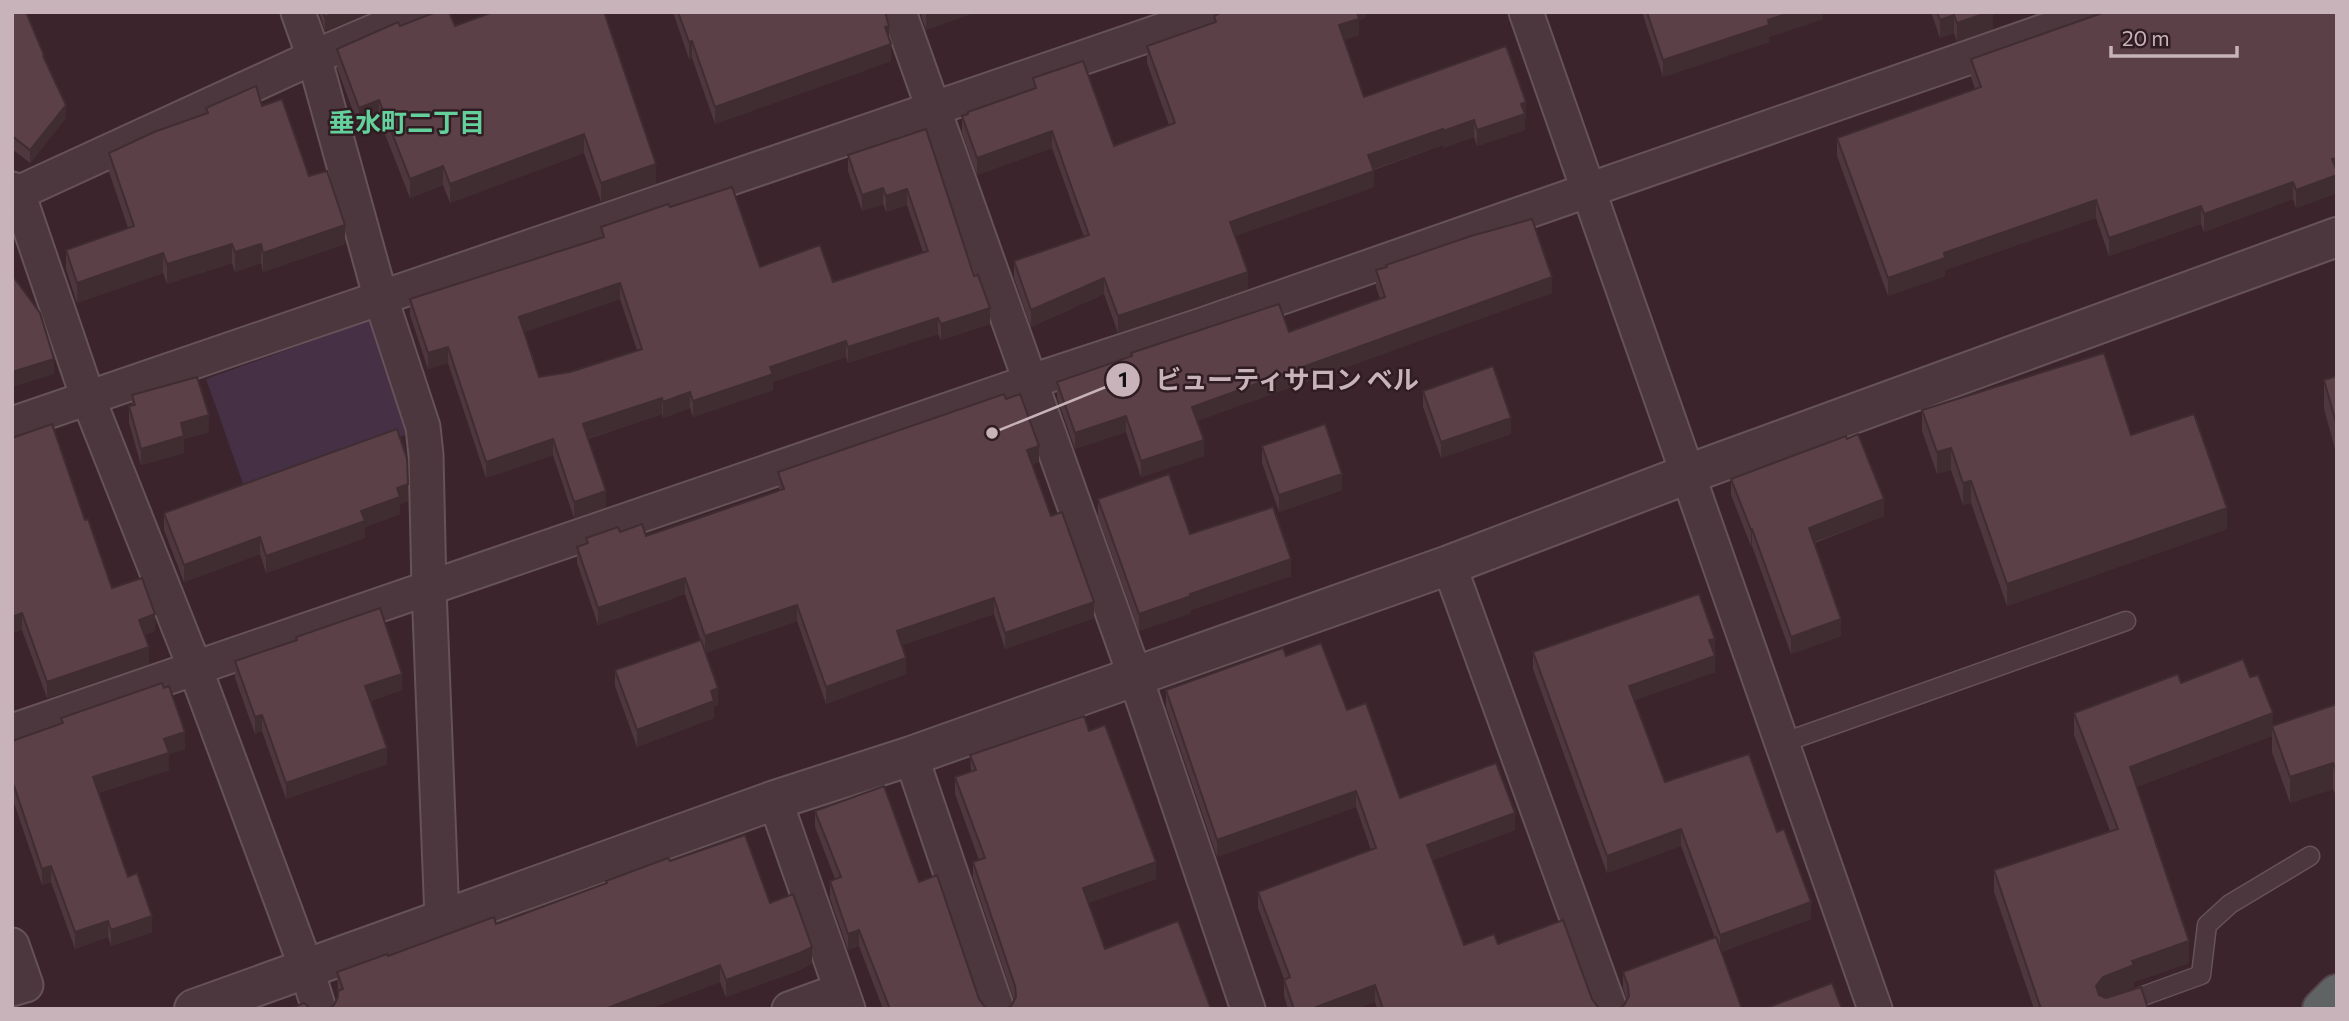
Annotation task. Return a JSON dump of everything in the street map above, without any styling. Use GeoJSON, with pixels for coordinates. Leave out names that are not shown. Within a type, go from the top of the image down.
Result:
{"type":"FeatureCollection","features":[{"type":"Feature","properties":{"kind":"highway"},"geometry":{"type":"LineString","coordinates":[[2322,1009],[2337,994]]}},
{"type":"Feature","properties":{"kind":"street"},"geometry":{"type":"LineString","coordinates":[[298,12],[314,57],[381,299],[423,427],[442,919]]}},
{"type":"Feature","properties":{"kind":"street"},"geometry":{"type":"LineString","coordinates":[[319,1009],[306,967],[195,668],[88,398],[15,191],[419,12]]}},
{"type":"Feature","properties":{"kind":"street"},"geometry":{"type":"LineString","coordinates":[[899,12],[1135,676],[1248,1009]]}},
{"type":"Feature","properties":{"kind":"street"},"geometry":{"type":"LineString","coordinates":[[12,424],[1216,12]]}},
{"type":"Feature","properties":{"kind":"street"},"geometry":{"type":"LineString","coordinates":[[1526,12],[1875,1009]]}},
{"type":"Feature","properties":{"kind":"street"},"geometry":{"type":"LineString","coordinates":[[12,731],[1029,382],[1212,322],[2099,12]]}},
{"type":"Feature","properties":{"kind":"street"},"geometry":{"type":"LineString","coordinates":[[194,1009],[775,800],[911,756],[1449,565],[1688,474],[2337,237]]}},
{"type":"Feature","properties":{"kind":"street"},"geometry":{"type":"LineString","coordinates":[[1449,565],[1610,1009]]}},
{"type":"Feature","properties":{"kind":"street"},"geometry":{"type":"LineString","coordinates":[[911,756],[997,1009]]}},
{"type":"Feature","properties":{"kind":"street"},"geometry":{"type":"LineString","coordinates":[[775,800],[844,999],[789,1009]]}},
{"type":"Feature","properties":{"kind":"street"},"geometry":{"type":"LineString","coordinates":[[12,945],[26,985],[12,989]]}},
{"type":"Feature","properties":{"kind":"lane"},"geometry":{"type":"LineString","coordinates":[[1782,743],[2126,621]]}},
{"type":"Feature","properties":{"kind":"lane"},"geometry":{"type":"LineString","coordinates":[[2108,1009],[2201,975],[2207,925],[2230,904],[2310,856]]}},
{"type":"Feature","properties":{"kind":"shaded area"},"geometry":{"type":"Polygon","coordinates":[[[371,320],[411,433],[246,492],[206,379],[371,320]]]}},
{"type":"Feature","properties":{"kind":"building"},"geometry":{"type":"Polygon","coordinates":[[[12,12],[26,12],[66,105],[30,150],[12,136],[12,12]]]}},
{"type":"Feature","properties":{"kind":"building"},"geometry":{"type":"Polygon","coordinates":[[[436,12],[449,12],[455,26],[493,12],[604,12],[656,164],[601,183],[584,134],[450,184],[443,166],[410,179],[379,100],[359,108],[337,49],[398,22],[400,26],[436,12]]]}},
{"type":"Feature","properties":{"kind":"building"},"geometry":{"type":"Polygon","coordinates":[[[678,12],[885,12],[889,26],[885,27],[891,44],[715,107],[692,41],[689,42],[678,12]]]}},
{"type":"Feature","properties":{"kind":"building"},"geometry":{"type":"Polygon","coordinates":[[[1222,12],[1357,12],[1359,19],[1339,25],[1364,97],[1506,46],[1526,102],[1521,104],[1525,114],[1477,130],[1474,120],[1368,155],[1374,171],[1230,222],[1248,272],[1118,316],[1104,278],[1031,310],[1014,261],[1089,235],[1052,131],[977,158],[962,116],[1036,88],[1033,78],[1083,61],[1114,146],[1175,123],[1147,46],[1216,22],[1214,16],[1222,12]]]}},
{"type":"Feature","properties":{"kind":"building"},"geometry":{"type":"Polygon","coordinates":[[[1647,12],[1792,12],[1768,20],[1769,25],[1663,60],[1647,12]]]}},
{"type":"Feature","properties":{"kind":"building"},"geometry":{"type":"Polygon","coordinates":[[[1937,12],[1989,12],[1957,23],[1954,15],[1940,20],[1937,12]]]}},
{"type":"Feature","properties":{"kind":"building"},"geometry":{"type":"Polygon","coordinates":[[[2105,12],[2337,12],[2337,158],[2332,159],[2337,175],[2296,190],[2293,182],[2204,214],[2201,206],[2109,238],[2096,200],[1944,253],[1945,258],[1888,278],[1837,138],[1981,87],[1971,59],[2105,12]]]}},
{"type":"Feature","properties":{"kind":"building"},"geometry":{"type":"Polygon","coordinates":[[[256,86],[262,106],[282,99],[309,176],[327,171],[345,225],[263,253],[261,244],[235,252],[232,244],[167,264],[163,253],[77,283],[66,250],[134,226],[109,153],[154,132],[208,113],[206,108],[256,86]]]}},
{"type":"Feature","properties":{"kind":"building"},"geometry":{"type":"Polygon","coordinates":[[[926,129],[974,276],[978,275],[990,308],[941,324],[938,318],[848,347],[846,341],[770,367],[773,374],[693,401],[690,392],[663,402],[662,398],[583,424],[606,491],[574,502],[553,439],[486,462],[448,347],[428,353],[410,299],[604,237],[601,227],[668,204],[670,207],[732,187],[760,267],[820,245],[833,282],[928,251],[907,189],[886,196],[883,188],[862,195],[848,155],[926,129]],[[620,283],[519,317],[539,377],[570,372],[642,349],[620,283]]]}},
{"type":"Feature","properties":{"kind":"building"},"geometry":{"type":"Polygon","coordinates":[[[1532,219],[1552,277],[1192,407],[1204,440],[1141,461],[1126,416],[1075,433],[1057,382],[1132,356],[1131,353],[1279,304],[1289,332],[1385,297],[1376,270],[1387,267],[1386,265],[1471,236],[1532,219]]]}},
{"type":"Feature","properties":{"kind":"building"},"geometry":{"type":"Polygon","coordinates":[[[12,275],[40,313],[54,359],[12,372],[12,275]]]}},
{"type":"Feature","properties":{"kind":"building"},"geometry":{"type":"Polygon","coordinates":[[[2104,353],[2131,435],[2194,414],[2227,508],[2007,584],[1971,481],[1963,483],[1951,448],[1937,452],[1922,410],[2104,353]]]}},
{"type":"Feature","properties":{"kind":"building"},"geometry":{"type":"Polygon","coordinates":[[[1493,366],[1511,418],[1441,442],[1423,391],[1493,366]]]}},
{"type":"Feature","properties":{"kind":"building"},"geometry":{"type":"Polygon","coordinates":[[[2337,376],[2337,426],[2324,380],[2337,376]]]}},
{"type":"Feature","properties":{"kind":"building"},"geometry":{"type":"Polygon","coordinates":[[[197,377],[209,415],[181,423],[184,436],[141,449],[129,406],[135,405],[132,395],[197,377]]]}},
{"type":"Feature","properties":{"kind":"building"},"geometry":{"type":"Polygon","coordinates":[[[1004,394],[1006,399],[1020,394],[1039,446],[1027,450],[1051,516],[1062,512],[1094,602],[1005,633],[994,598],[897,631],[906,658],[826,687],[797,605],[705,636],[685,578],[598,608],[577,547],[588,543],[586,538],[618,527],[620,532],[642,524],[646,536],[784,489],[778,472],[1004,394]]]}},
{"type":"Feature","properties":{"kind":"building"},"geometry":{"type":"Polygon","coordinates":[[[52,424],[112,588],[142,578],[155,614],[139,620],[149,647],[47,682],[22,613],[12,617],[12,438],[52,424]]]}},
{"type":"Feature","properties":{"kind":"building"},"geometry":{"type":"Polygon","coordinates":[[[1325,424],[1342,474],[1279,495],[1262,446],[1325,424]]]}},
{"type":"Feature","properties":{"kind":"building"},"geometry":{"type":"Polygon","coordinates":[[[397,429],[407,459],[408,484],[397,488],[400,497],[361,511],[365,521],[266,556],[260,537],[184,565],[164,513],[397,429]]]}},
{"type":"Feature","properties":{"kind":"building"},"geometry":{"type":"Polygon","coordinates":[[[1858,434],[1884,499],[1809,528],[1841,619],[1791,637],[1731,479],[1846,436],[1847,439],[1858,434]]]}},
{"type":"Feature","properties":{"kind":"building"},"geometry":{"type":"Polygon","coordinates":[[[1169,474],[1190,534],[1273,507],[1291,559],[1139,614],[1098,499],[1169,474]]]}},
{"type":"Feature","properties":{"kind":"building"},"geometry":{"type":"Polygon","coordinates":[[[1699,594],[1715,639],[1709,640],[1715,656],[1629,686],[1665,782],[1749,754],[1777,832],[1784,829],[1811,902],[1720,935],[1681,829],[1607,856],[1533,652],[1699,594]]]}},
{"type":"Feature","properties":{"kind":"building"},"geometry":{"type":"Polygon","coordinates":[[[380,608],[402,674],[365,686],[387,748],[286,783],[262,715],[255,717],[235,661],[380,608]]]}},
{"type":"Feature","properties":{"kind":"building"},"geometry":{"type":"Polygon","coordinates":[[[701,640],[718,688],[711,691],[714,701],[637,730],[615,670],[701,640]]]}},
{"type":"Feature","properties":{"kind":"building"},"geometry":{"type":"Polygon","coordinates":[[[1321,643],[1347,710],[1366,703],[1400,798],[1496,763],[1515,813],[1427,845],[1464,945],[1494,934],[1498,944],[1563,920],[1592,999],[1601,1009],[1383,1009],[1375,985],[1311,1009],[1294,1009],[1284,980],[1290,977],[1258,892],[1376,848],[1356,791],[1217,840],[1166,690],[1283,648],[1286,656],[1321,643]]]}},
{"type":"Feature","properties":{"kind":"building"},"geometry":{"type":"Polygon","coordinates":[[[2243,659],[2250,677],[2258,675],[2273,713],[2130,767],[2189,941],[2132,961],[2134,965],[2103,977],[2096,986],[2099,995],[2106,998],[2141,987],[2148,1009],[2041,1009],[1994,870],[2118,829],[2074,713],[2178,674],[2181,683],[2243,659]]]}},
{"type":"Feature","properties":{"kind":"building"},"geometry":{"type":"Polygon","coordinates":[[[162,683],[164,688],[169,686],[185,732],[164,739],[169,753],[93,777],[128,877],[137,873],[152,916],[111,930],[108,921],[75,932],[51,866],[42,869],[14,786],[12,787],[12,741],[63,723],[61,718],[162,683]]]}},
{"type":"Feature","properties":{"kind":"building"},"geometry":{"type":"Polygon","coordinates":[[[2337,704],[2337,773],[2333,763],[2290,777],[2272,726],[2337,704]]]}},
{"type":"Feature","properties":{"kind":"building"},"geometry":{"type":"Polygon","coordinates":[[[1084,716],[1089,731],[1105,725],[1156,862],[1083,888],[1105,949],[1178,921],[1211,1009],[1006,1009],[1016,997],[1015,986],[973,862],[985,858],[955,777],[976,770],[970,755],[1084,716]]]}},
{"type":"Feature","properties":{"kind":"building"},"geometry":{"type":"Polygon","coordinates":[[[884,786],[919,882],[937,875],[979,999],[988,1009],[890,1009],[859,930],[848,934],[830,881],[841,877],[815,811],[884,786]]]}},
{"type":"Feature","properties":{"kind":"building"},"geometry":{"type":"Polygon","coordinates":[[[745,835],[770,903],[793,894],[812,947],[726,980],[720,965],[605,1009],[328,1009],[334,1005],[338,991],[343,989],[337,972],[494,917],[496,924],[668,858],[670,861],[745,835]]]}},
{"type":"Feature","properties":{"kind":"building"},"geometry":{"type":"Polygon","coordinates":[[[1716,937],[1742,1009],[1619,1009],[1629,996],[1623,972],[1716,937]]]}},
{"type":"Feature","properties":{"kind":"building"},"geometry":{"type":"Polygon","coordinates":[[[1832,983],[1842,1009],[1764,1009],[1832,983]]]}},
{"type":"Feature","properties":{"kind":"building"},"geometry":{"type":"Polygon","coordinates":[[[304,1003],[311,1009],[289,1009],[304,1003]]]}},
{"type":"Feature","properties":{"kind":"place","name":"ビューティサロン ベル"},"geometry":{"type":"Point","coordinates":[992,433]}},
{"type":"Feature","properties":{"kind":"district","name":"垂水町二丁目"},"geometry":{"type":"Point","coordinates":[407,123]}}]}
